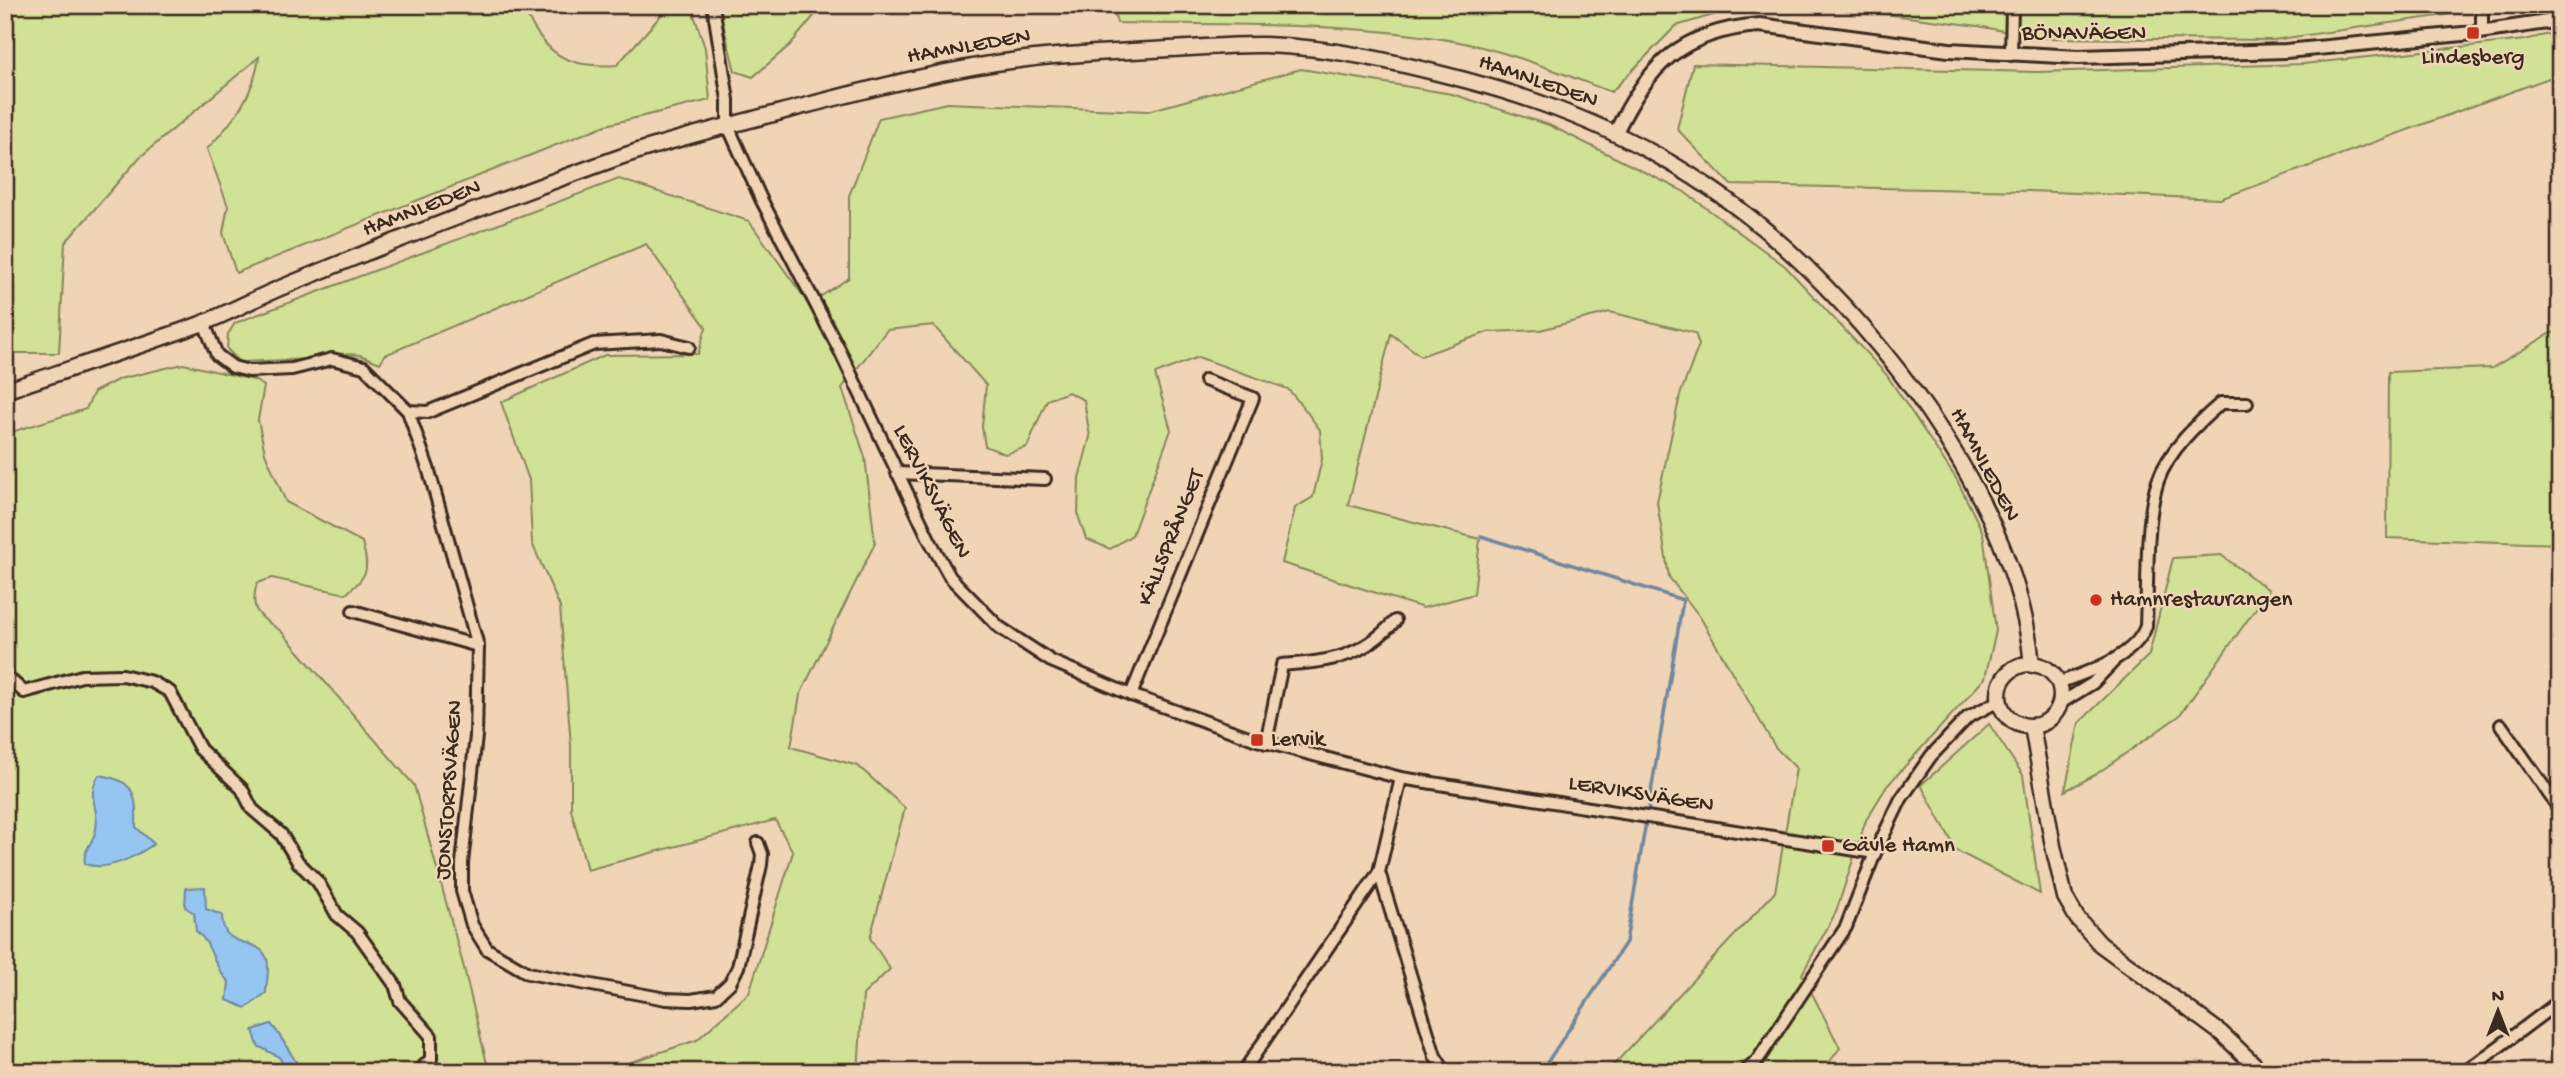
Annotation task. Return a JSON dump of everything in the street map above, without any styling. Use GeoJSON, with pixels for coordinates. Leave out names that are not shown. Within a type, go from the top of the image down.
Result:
{"type":"FeatureCollection","features":[{"type":"Feature","properties":{"kind":"main road","name":"HAMNLEDEN"},"geometry":{"type":"LineString","coordinates":[[5,391],[204,323],[283,286],[612,160],[880,86],[1022,59],[1264,45],[1403,63],[1523,95],[1655,151],[1691,174],[1792,251],[1857,319],[1902,372],[1939,427],[1988,517],[2019,585],[2032,665]]}},
{"type":"Feature","properties":{"kind":"main road"},"geometry":{"type":"LineString","coordinates":[[2032,665],[2047,670],[2058,683],[2059,704],[2049,719],[2032,726],[2023,726],[2007,717],[1999,701],[2002,682],[2007,675],[2023,666],[2032,665]]}},
{"type":"Feature","properties":{"kind":"main road"},"geometry":{"type":"LineString","coordinates":[[2032,726],[2053,846],[2065,897],[2077,918],[2100,944],[2221,1032],[2260,1071]]}},
{"type":"Feature","properties":{"kind":"street"},"geometry":{"type":"LineString","coordinates":[[713,5],[728,100],[728,126]]}},
{"type":"Feature","properties":{"kind":"street"},"geometry":{"type":"LineString","coordinates":[[2011,55],[2012,5]]}},
{"type":"Feature","properties":{"kind":"street"},"geometry":{"type":"LineString","coordinates":[[2482,5],[2482,32]]}},
{"type":"Feature","properties":{"kind":"street","name":"BÖNAVÄGEN"},"geometry":{"type":"LineString","coordinates":[[1615,134],[1633,101],[1665,57],[1701,35],[1731,27],[1760,25],[1890,44],[2011,55],[2078,57],[2286,51],[2482,32],[2560,20]]}},
{"type":"Feature","properties":{"kind":"street","name":"LERVIKSVÄGEN"},"geometry":{"type":"LineString","coordinates":[[728,126],[950,577],[999,627],[1051,661],[1131,695],[1265,743],[1401,778],[1875,853]]}},
{"type":"Feature","properties":{"kind":"street","name":"JONSTORPSVÄGEN"},"geometry":{"type":"LineString","coordinates":[[204,323],[217,355],[233,367],[249,371],[292,369],[332,359],[364,367],[408,411],[429,471],[478,646],[477,736],[462,863],[462,891],[472,925],[487,949],[528,973],[666,999],[691,1000],[716,996],[730,983],[738,968],[761,865],[762,854],[758,843]]}},
{"type":"Feature","properties":{"kind":"street"},"geometry":{"type":"LineString","coordinates":[[408,411],[428,412],[594,344],[661,340],[689,347]]}},
{"type":"Feature","properties":{"kind":"street","name":"KÄLLSPRÅNGET"},"geometry":{"type":"LineString","coordinates":[[1131,695],[1253,398],[1205,380]]}},
{"type":"Feature","properties":{"kind":"street"},"geometry":{"type":"LineString","coordinates":[[2059,704],[2093,682],[2117,657],[2142,638],[2146,626],[2153,510],[2158,482],[2167,464],[2202,420],[2221,403],[2247,403]]}},
{"type":"Feature","properties":{"kind":"street"},"geometry":{"type":"LineString","coordinates":[[897,473],[1045,479]]}},
{"type":"Feature","properties":{"kind":"street"},"geometry":{"type":"LineString","coordinates":[[353,611],[478,646]]}},
{"type":"Feature","properties":{"kind":"street"},"geometry":{"type":"LineString","coordinates":[[1265,743],[1282,665],[1316,664],[1358,651],[1380,638],[1395,621]]}},
{"type":"Feature","properties":{"kind":"street"},"geometry":{"type":"LineString","coordinates":[[2058,683],[2117,657]]}},
{"type":"Feature","properties":{"kind":"street"},"geometry":{"type":"LineString","coordinates":[[5,675],[24,692],[82,676],[123,675],[152,682],[170,692],[200,749],[242,789],[252,809],[281,834],[298,862],[318,882],[337,915],[357,932],[395,985],[400,1001],[431,1036],[431,1059],[424,1066],[427,1072]]}},
{"type":"Feature","properties":{"kind":"street"},"geometry":{"type":"LineString","coordinates":[[1745,1072],[1757,1060],[1846,927],[1875,853],[1901,799],[1931,756],[1968,717],[1999,701]]}},
{"type":"Feature","properties":{"kind":"street"},"geometry":{"type":"LineString","coordinates":[[2501,725],[2560,810]]}},
{"type":"Feature","properties":{"kind":"street"},"geometry":{"type":"LineString","coordinates":[[1243,1072],[1379,872],[1401,778]]}},
{"type":"Feature","properties":{"kind":"street"},"geometry":{"type":"LineString","coordinates":[[1379,872],[1435,1056],[1445,1072]]}},
{"type":"Feature","properties":{"kind":"street"},"geometry":{"type":"LineString","coordinates":[[2465,1072],[2560,1001]]}},
{"type":"Feature","properties":{"kind":"green space"},"geometry":{"type":"Polygon","coordinates":[[[5,5],[522,5],[547,46],[569,60],[599,65],[617,65],[664,12],[679,9],[693,12],[705,48],[710,100],[606,125],[236,273],[223,233],[228,206],[207,149],[241,107],[253,83],[259,57],[139,158],[65,243],[59,353],[5,353],[5,5]]]}},
{"type":"Feature","properties":{"kind":"green space"},"geometry":{"type":"Polygon","coordinates":[[[718,5],[823,5],[790,45],[753,77],[735,71],[718,5]]]}},
{"type":"Feature","properties":{"kind":"green space"},"geometry":{"type":"Polygon","coordinates":[[[1113,5],[2514,5],[2273,40],[2039,38],[1978,26],[1861,11],[1720,13],[1676,26],[1611,92],[1510,55],[1448,40],[1325,27],[1117,23],[1113,5]]]}},
{"type":"Feature","properties":{"kind":"green space"},"geometry":{"type":"Polygon","coordinates":[[[2560,31],[2560,74],[2220,199],[2029,191],[1731,185],[1677,129],[1693,64],[2038,72],[2303,64],[2525,40],[2560,31]]]}},
{"type":"Feature","properties":{"kind":"green space"},"geometry":{"type":"Polygon","coordinates":[[[1301,69],[1452,94],[1549,125],[1683,191],[1785,266],[1886,374],[1957,480],[1983,533],[1996,631],[1985,678],[1887,786],[1866,820],[1836,912],[1802,974],[1840,1048],[1822,1072],[1607,1072],[1775,892],[1796,768],[1775,747],[1700,617],[1669,577],[1657,502],[1680,395],[1699,345],[1695,333],[1610,312],[1540,330],[1488,332],[1421,356],[1391,334],[1348,505],[1480,539],[1474,594],[1423,608],[1282,563],[1295,508],[1313,497],[1322,459],[1320,430],[1288,389],[1198,357],[1155,374],[1171,430],[1132,535],[1110,549],[1086,539],[1078,515],[1079,478],[1090,437],[1084,400],[1068,392],[1047,400],[1027,447],[1005,454],[985,446],[982,427],[986,385],[933,325],[887,330],[842,388],[865,457],[875,543],[800,695],[791,747],[858,766],[905,808],[870,938],[890,969],[863,995],[858,1072],[617,1072],[616,1067],[697,1040],[749,993],[793,852],[775,820],[587,870],[571,809],[571,746],[560,607],[532,543],[529,480],[501,402],[605,355],[698,354],[706,327],[646,244],[385,355],[380,363],[360,355],[329,353],[309,359],[240,362],[227,349],[228,334],[235,323],[619,179],[749,221],[809,304],[849,278],[849,196],[879,118],[947,103],[1148,111],[1301,69]]]}},
{"type":"Feature","properties":{"kind":"green space"},"geometry":{"type":"Polygon","coordinates":[[[2560,331],[2560,544],[2387,538],[2388,372],[2492,368],[2551,333],[2560,331]]]}},
{"type":"Feature","properties":{"kind":"green space"},"geometry":{"type":"Polygon","coordinates":[[[183,364],[254,380],[264,386],[258,420],[265,453],[286,502],[362,542],[366,560],[365,572],[346,594],[272,578],[257,583],[255,607],[262,617],[281,631],[414,785],[464,968],[489,1072],[5,1072],[5,434],[86,409],[94,392],[119,379],[183,364]]]}},
{"type":"Feature","properties":{"kind":"green space"},"geometry":{"type":"Polygon","coordinates":[[[2221,555],[2269,590],[2179,716],[2095,775],[2065,791],[2079,723],[2149,655],[2173,558],[2221,555]]]}},
{"type":"Feature","properties":{"kind":"green space"},"geometry":{"type":"Polygon","coordinates":[[[1989,724],[2023,775],[2040,894],[1957,851],[1921,785],[1989,724]]]}},
{"type":"Feature","properties":{"kind":"water"},"geometry":{"type":"Polygon","coordinates":[[[99,775],[120,780],[131,790],[136,805],[136,827],[154,844],[112,865],[94,866],[85,864],[85,859],[96,829],[93,790],[99,775]]]}},
{"type":"Feature","properties":{"kind":"water"},"geometry":{"type":"Polygon","coordinates":[[[205,887],[206,909],[222,915],[228,934],[256,947],[267,959],[266,993],[246,1008],[227,1000],[229,982],[223,976],[206,942],[196,931],[194,913],[185,907],[186,888],[205,887]]]}},
{"type":"Feature","properties":{"kind":"water"},"geometry":{"type":"Polygon","coordinates":[[[271,1024],[303,1072],[288,1072],[279,1057],[258,1046],[253,1030],[271,1024]]]}},
{"type":"Feature","properties":{"kind":"waterway"},"geometry":{"type":"LineString","coordinates":[[1481,536],[1683,600],[1626,942],[1541,1072]]}},
{"type":"Feature","properties":{"kind":"place","name":"Lindesberg"},"geometry":{"type":"Point","coordinates":[2473,33]}},
{"type":"Feature","properties":{"kind":"place","name":"Hamnrestaurangen"},"geometry":{"type":"Point","coordinates":[2096,600]}},
{"type":"Feature","properties":{"kind":"place","name":"Lervik"},"geometry":{"type":"Point","coordinates":[1257,740]}},
{"type":"Feature","properties":{"kind":"place","name":"Gävle Hamn"},"geometry":{"type":"Point","coordinates":[1828,846]}}]}
